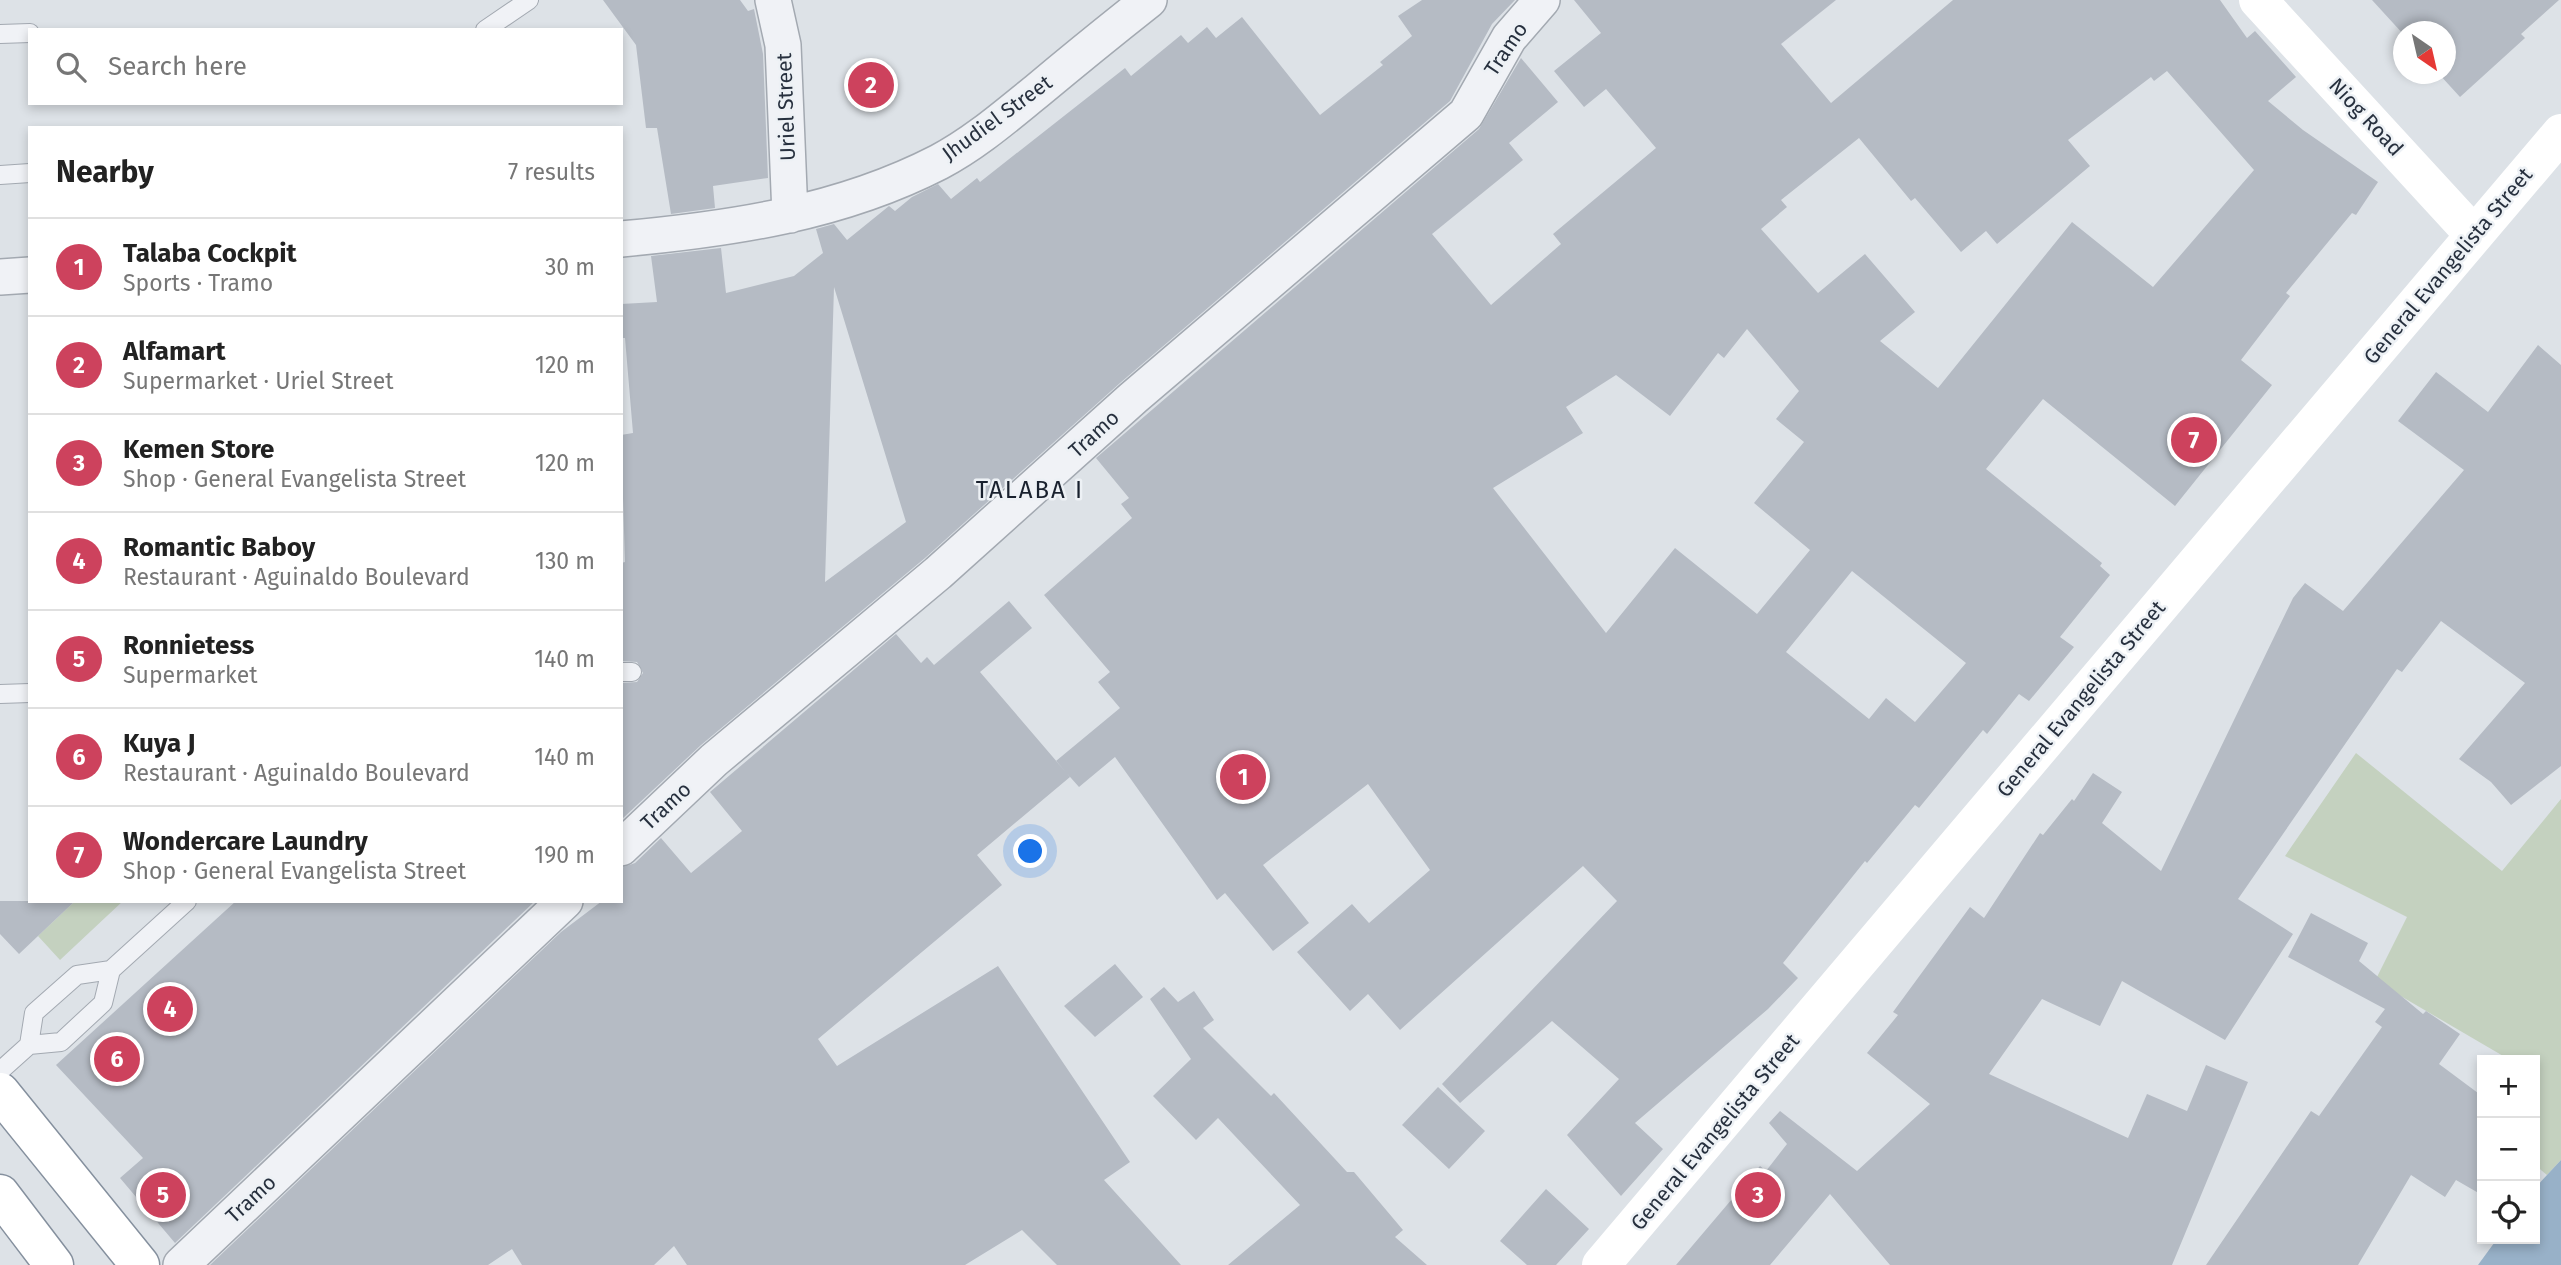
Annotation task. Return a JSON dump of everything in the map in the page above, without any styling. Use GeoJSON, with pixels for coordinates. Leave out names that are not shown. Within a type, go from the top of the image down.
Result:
{"type":"FeatureCollection","features":[{"type":"Feature","properties":{"kind":"main road","name":"Niog Road"},"geometry":{"type":"LineString","coordinates":[[2258,0],[2474,234]]}},
{"type":"Feature","properties":{"kind":"main road","name":"General Evangelista Street"},"geometry":{"type":"LineString","coordinates":[[1601,1265],[2561,133]]}},
{"type":"Feature","properties":{"kind":"main road"},"geometry":{"type":"LineString","coordinates":[[0,1092],[140,1265]]}},
{"type":"Feature","properties":{"kind":"main road"},"geometry":{"type":"LineString","coordinates":[[0,1194],[54,1265]]}},
{"type":"Feature","properties":{"kind":"street","name":"Uriel Street"},"geometry":{"type":"LineString","coordinates":[[773,0],[783,45],[790,215]]}},
{"type":"Feature","properties":{"kind":"street","name":"Jhudiel Street"},"geometry":{"type":"LineString","coordinates":[[623,239],[698,232],[790,215],[889,186],[941,161],[986,132],[1149,0]]}},
{"type":"Feature","properties":{"kind":"street","name":"Tramo"},"geometry":{"type":"LineString","coordinates":[[623,846],[715,760],[937,573],[1133,398],[1466,114],[1509,37],[1542,0]]}},
{"type":"Feature","properties":{"kind":"street"},"geometry":{"type":"LineString","coordinates":[[0,277],[28,275]]}},
{"type":"Feature","properties":{"kind":"street","name":"Tramo"},"geometry":{"type":"LineString","coordinates":[[181,1265],[563,903]]}},
{"type":"Feature","properties":{"kind":"lane"},"geometry":{"type":"LineString","coordinates":[[488,28],[529,0]]}},
{"type":"Feature","properties":{"kind":"lane"},"geometry":{"type":"LineString","coordinates":[[0,33],[28,33]]}},
{"type":"Feature","properties":{"kind":"lane"},"geometry":{"type":"LineString","coordinates":[[0,175],[28,173]]}},
{"type":"Feature","properties":{"kind":"lane"},"geometry":{"type":"LineString","coordinates":[[0,694],[28,693]]}},
{"type":"Feature","properties":{"kind":"lane"},"geometry":{"type":"LineString","coordinates":[[29,1045],[34,1013],[77,975],[111,970],[185,903]]}},
{"type":"Feature","properties":{"kind":"lane"},"geometry":{"type":"LineString","coordinates":[[0,1071],[29,1045],[61,1042],[103,1003],[111,970]]}},
{"type":"Feature","properties":{"kind":"green space"},"geometry":{"type":"Polygon","coordinates":[[[2356,753],[2502,871],[2561,799],[2561,1160],[2547,1175],[2540,1169],[2540,1055],[2501,1055],[2375,981],[2407,917],[2285,856],[2356,753]]]}},
{"type":"Feature","properties":{"kind":"green space"},"geometry":{"type":"Polygon","coordinates":[[[73,903],[121,903],[60,960],[38,936],[73,903]]]}},
{"type":"Feature","properties":{"kind":"water"},"geometry":{"type":"Polygon","coordinates":[[[2561,1160],[2561,1265],[2478,1265],[2493,1244],[2540,1244],[2540,1183],[2561,1160]]]}},
{"type":"Feature","properties":{"kind":"building"},"geometry":{"type":"Polygon","coordinates":[[[603,0],[740,0],[748,11],[754,9],[763,54],[768,178],[713,186],[715,208],[671,214],[657,128],[646,128],[636,45],[603,0]]]}},
{"type":"Feature","properties":{"kind":"building"},"geometry":{"type":"Polygon","coordinates":[[[1422,0],[1515,0],[1492,24],[1450,101],[1120,383],[925,558],[701,745],[623,818],[623,683],[637,682],[643,673],[637,662],[623,661],[623,435],[633,433],[623,338],[623,304],[657,302],[651,256],[721,248],[726,293],[794,276],[823,253],[816,229],[834,224],[847,240],[889,206],[895,211],[912,197],[938,184],[951,199],[977,178],[980,182],[1125,68],[1131,76],[1181,35],[1188,43],[1207,27],[1216,38],[1242,17],[1320,115],[1383,65],[1380,62],[1412,36],[1398,16],[1422,0]],[[834,287],[825,582],[906,522],[834,287]]]}},
{"type":"Feature","properties":{"kind":"building"},"geometry":{"type":"Polygon","coordinates":[[[1574,0],[1836,0],[1781,44],[1831,103],[1953,0],[2220,0],[2247,38],[2255,31],[2296,77],[2268,101],[2303,130],[2378,182],[2356,215],[2352,213],[2286,293],[2290,296],[2241,360],[2272,385],[2175,506],[2043,399],[1986,469],[2102,563],[2100,566],[2110,575],[2060,637],[2074,647],[2029,701],[2019,694],[1987,734],[1983,730],[1919,808],[1915,805],[1867,863],[1865,861],[1783,963],[1798,978],[1768,1009],[1635,1123],[1663,1149],[1621,1196],[1567,1135],[1619,1079],[1552,1021],[1460,1103],[1442,1084],[1617,901],[1583,866],[1400,1030],[1368,994],[1350,1011],[1297,952],[1352,904],[1369,923],[1430,870],[1368,784],[1263,865],[1309,923],[1273,951],[1225,893],[1217,900],[1115,757],[1079,787],[1056,761],[1120,708],[1098,682],[1110,672],[1044,595],[1132,518],[1121,504],[1129,498],[1096,458],[1479,129],[1521,58],[1558,102],[1509,143],[1523,160],[1432,234],[1491,305],[1561,244],[1553,234],[1656,148],[1606,89],[1584,107],[1554,71],[1601,33],[1574,0]],[[2167,71],[2154,81],[2151,77],[2068,140],[2090,166],[1997,244],[1986,231],[1961,252],[1915,198],[1911,201],[1859,138],[1781,200],[1787,207],[1761,229],[1818,293],[1865,254],[1915,312],[1880,341],[1938,388],[2072,222],[2153,287],[2254,170],[2167,71]],[[1747,329],[1724,358],[1718,353],[1670,416],[1616,375],[1566,407],[1583,433],[1493,488],[1606,633],[1675,548],[1757,614],[1810,550],[1754,503],[1804,442],[1776,419],[1799,391],[1747,329]],[[1852,571],[1786,652],[1869,719],[1886,698],[1915,722],[1966,663],[1852,571]]]}},
{"type":"Feature","properties":{"kind":"building"},"geometry":{"type":"Polygon","coordinates":[[[2372,0],[2559,0],[2521,34],[2525,38],[2460,97],[2448,84],[2456,84],[2456,21],[2393,23],[2372,0]]]}},
{"type":"Feature","properties":{"kind":"building"},"geometry":{"type":"Polygon","coordinates":[[[2538,345],[2561,365],[2561,766],[2511,805],[2491,782],[2459,759],[2525,683],[2441,621],[2402,672],[2397,669],[2238,899],[2293,934],[2225,1040],[2122,981],[2100,1026],[2042,999],[1989,1074],[2128,1138],[2147,1094],[2187,1111],[2206,1065],[2248,1082],[2172,1265],[1890,1265],[1830,1194],[1770,1265],[1676,1265],[1760,1166],[1766,1171],[1787,1144],[1769,1123],[1780,1111],[1857,1171],[1930,1104],[1867,1053],[1898,1015],[1893,1012],[1970,907],[1984,918],[2040,833],[2043,835],[2072,799],[2074,801],[2093,773],[2122,792],[2102,823],[2161,871],[2293,598],[2305,583],[2343,611],[2464,470],[2398,421],[2436,372],[2488,412],[2538,345]]]}},
{"type":"Feature","properties":{"kind":"building"},"geometry":{"type":"Polygon","coordinates":[[[1009,601],[1032,628],[980,672],[1070,777],[977,855],[1002,885],[818,1039],[837,1066],[998,966],[1130,1162],[1104,1180],[1181,1265],[1057,1265],[1022,1230],[965,1265],[687,1265],[674,1246],[654,1265],[522,1265],[512,1249],[488,1265],[210,1265],[561,932],[599,903],[623,903],[623,867],[635,863],[661,838],[691,873],[742,831],[710,792],[896,634],[921,663],[927,657],[934,665],[1009,601]]]}},
{"type":"Feature","properties":{"kind":"building"},"geometry":{"type":"Polygon","coordinates":[[[0,901],[73,903],[19,954],[0,934],[0,901]]]}},
{"type":"Feature","properties":{"kind":"building"},"geometry":{"type":"Polygon","coordinates":[[[234,903],[533,903],[175,1243],[120,1178],[143,1158],[56,1065],[234,903]]]}},
{"type":"Feature","properties":{"kind":"building"},"geometry":{"type":"Polygon","coordinates":[[[2311,913],[2368,943],[2359,961],[2423,1014],[2426,1011],[2460,1034],[2439,1064],[2477,1092],[2477,1192],[2456,1180],[2445,1197],[2411,1175],[2358,1265],[2206,1265],[2311,1111],[2319,1116],[2382,1027],[2375,1022],[2385,1009],[2288,957],[2311,913]]]}},
{"type":"Feature","properties":{"kind":"building"},"geometry":{"type":"Polygon","coordinates":[[[1115,964],[1143,997],[1095,1037],[1064,1006],[1115,964]]]}},
{"type":"Feature","properties":{"kind":"building"},"geometry":{"type":"Polygon","coordinates":[[[1164,987],[1178,1002],[1194,991],[1214,1020],[1203,1028],[1271,1096],[1274,1093],[1347,1172],[1354,1172],[1403,1230],[1395,1237],[1427,1265],[1228,1265],[1300,1205],[1218,1118],[1196,1140],[1153,1096],[1191,1059],[1150,999],[1164,987]]]}},
{"type":"Feature","properties":{"kind":"building"},"geometry":{"type":"Polygon","coordinates":[[[1438,1087],[1485,1131],[1449,1169],[1402,1125],[1438,1087]]]}},
{"type":"Feature","properties":{"kind":"building"},"geometry":{"type":"Polygon","coordinates":[[[1546,1189],[1589,1229],[1556,1265],[1527,1265],[1500,1241],[1546,1189]]]}},
{"type":"Feature","properties":{"kind":"place","name":"Alfamart"},"geometry":{"type":"Point","coordinates":[871,85]}},
{"type":"Feature","properties":{"kind":"place","name":"Wondercare Laundry"},"geometry":{"type":"Point","coordinates":[2194,440]}},
{"type":"Feature","properties":{"kind":"place","name":"Talaba Cockpit"},"geometry":{"type":"Point","coordinates":[1243,777]}},
{"type":"Feature","properties":{"kind":"place","name":"Romantic Baboy"},"geometry":{"type":"Point","coordinates":[170,1009]}},
{"type":"Feature","properties":{"kind":"place","name":"Kuya J"},"geometry":{"type":"Point","coordinates":[117,1059]}},
{"type":"Feature","properties":{"kind":"place","name":"Ronnietess"},"geometry":{"type":"Point","coordinates":[163,1195]}},
{"type":"Feature","properties":{"kind":"place","name":"Kemen Store"},"geometry":{"type":"Point","coordinates":[1758,1195]}},
{"type":"Feature","properties":{"kind":"district","name":"TALABA I"},"geometry":{"type":"Point","coordinates":[1030,490]}}]}
